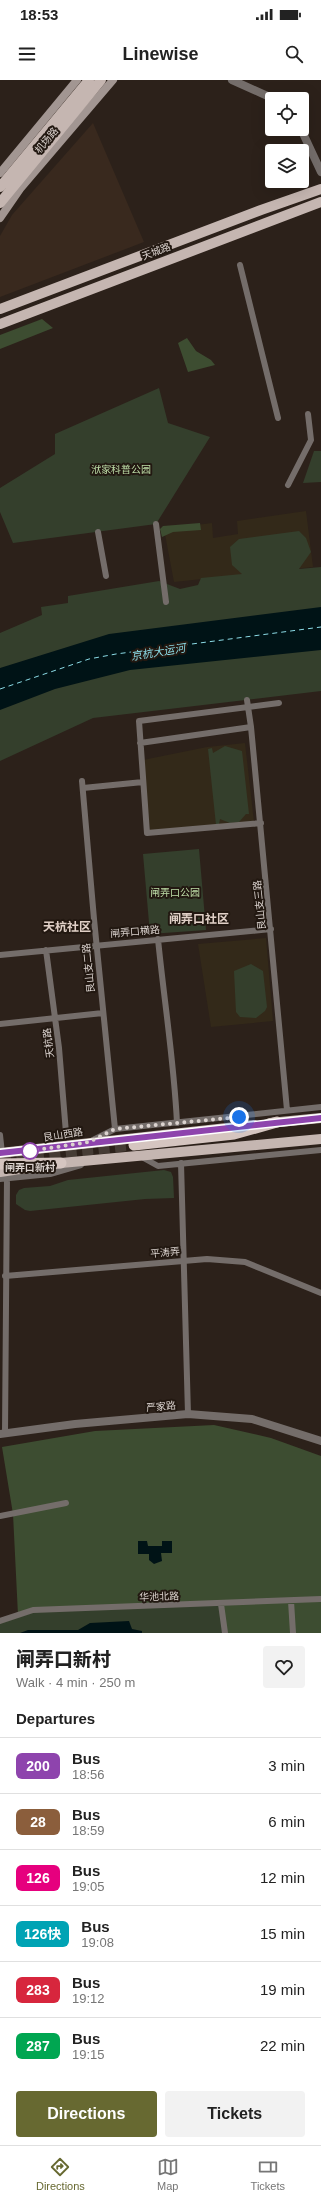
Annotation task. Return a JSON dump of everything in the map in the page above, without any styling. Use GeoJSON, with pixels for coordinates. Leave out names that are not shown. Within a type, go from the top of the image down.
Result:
{"type":"FeatureCollection","features":[{"type":"Feature","properties":{"kind":"highway"},"geometry":{"type":"LineString","coordinates":[[134,1145],[234,1134],[277,1122]]}},
{"type":"Feature","properties":{"kind":"highway"},"geometry":{"type":"LineString","coordinates":[[0,1164],[61,1163]]}},
{"type":"Feature","properties":{"kind":"main road","name":"机场路"},"geometry":{"type":"LineString","coordinates":[[0,173],[77,80]]}},
{"type":"Feature","properties":{"kind":"main road","name":"机场路"},"geometry":{"type":"LineString","coordinates":[[0,187],[89,80]]}},
{"type":"Feature","properties":{"kind":"main road","name":"机场路"},"geometry":{"type":"LineString","coordinates":[[0,203],[101,80]]}},
{"type":"Feature","properties":{"kind":"main road","name":"机场路"},"geometry":{"type":"LineString","coordinates":[[0,218],[20,189],[113,80]]}},
{"type":"Feature","properties":{"kind":"main road","name":"天城路"},"geometry":{"type":"LineString","coordinates":[[0,309],[261,210],[321,189]]}},
{"type":"Feature","properties":{"kind":"main road","name":"天城路"},"geometry":{"type":"LineString","coordinates":[[0,324],[321,202]]}},
{"type":"Feature","properties":{"kind":"main road","name":"艮山西路"},"geometry":{"type":"LineString","coordinates":[[1,1153],[89,1142],[321,1118]]}},
{"type":"Feature","properties":{"kind":"main road"},"geometry":{"type":"LineString","coordinates":[[2,1176],[61,1163],[321,1139]]}},
{"type":"Feature","properties":{"kind":"street"},"geometry":{"type":"LineString","coordinates":[[232,80],[265,95]]}},
{"type":"Feature","properties":{"kind":"street"},"geometry":{"type":"LineString","coordinates":[[304,136],[321,172]]}},
{"type":"Feature","properties":{"kind":"street"},"geometry":{"type":"LineString","coordinates":[[240,265],[278,418]]}},
{"type":"Feature","properties":{"kind":"street"},"geometry":{"type":"LineString","coordinates":[[288,485],[311,440],[308,414]]}},
{"type":"Feature","properties":{"kind":"street"},"geometry":{"type":"LineString","coordinates":[[156,524],[166,602]]}},
{"type":"Feature","properties":{"kind":"street"},"geometry":{"type":"LineString","coordinates":[[98,532],[106,576]]}},
{"type":"Feature","properties":{"kind":"street"},"geometry":{"type":"LineString","coordinates":[[261,823],[148,833],[139,721],[248,703],[279,703]]}},
{"type":"Feature","properties":{"kind":"street","name":"艮山支三路"},"geometry":{"type":"LineString","coordinates":[[248,703],[252,727],[287,1110]]}},
{"type":"Feature","properties":{"kind":"street"},"geometry":{"type":"LineString","coordinates":[[140,743],[252,727]]}},
{"type":"Feature","properties":{"kind":"street","name":"艮山支二路"},"geometry":{"type":"LineString","coordinates":[[115,1129],[96,944],[83,784],[143,782]]}},
{"type":"Feature","properties":{"kind":"street","name":"闸弄口横路"},"geometry":{"type":"LineString","coordinates":[[0,955],[96,944],[271,929]]}},
{"type":"Feature","properties":{"kind":"street"},"geometry":{"type":"LineString","coordinates":[[158,939],[165,1010],[172,1058],[177,1123]]}},
{"type":"Feature","properties":{"kind":"street","name":"天杭路"},"geometry":{"type":"LineString","coordinates":[[46,950],[55,1018],[66,1133]]}},
{"type":"Feature","properties":{"kind":"street"},"geometry":{"type":"LineString","coordinates":[[0,1024],[103,1013]]}},
{"type":"Feature","properties":{"kind":"street"},"geometry":{"type":"LineString","coordinates":[[89,1142],[115,1129],[321,1107]]}},
{"type":"Feature","properties":{"kind":"street"},"geometry":{"type":"LineString","coordinates":[[0,1135],[1,1153]]}},
{"type":"Feature","properties":{"kind":"street"},"geometry":{"type":"LineString","coordinates":[[140,1156],[158,1166],[321,1150]]}},
{"type":"Feature","properties":{"kind":"street"},"geometry":{"type":"LineString","coordinates":[[2,1434],[5,1276],[2,1176],[50,1174],[95,1161]]}},
{"type":"Feature","properties":{"kind":"street"},"geometry":{"type":"LineString","coordinates":[[181,1163],[188,1414]]}},
{"type":"Feature","properties":{"kind":"street","name":"平涛弄"},"geometry":{"type":"LineString","coordinates":[[5,1276],[207,1259],[245,1262],[321,1293]]}},
{"type":"Feature","properties":{"kind":"street","name":"严家路"},"geometry":{"type":"LineString","coordinates":[[2,1434],[107,1420],[188,1414],[252,1420],[321,1441]]}},
{"type":"Feature","properties":{"kind":"street"},"geometry":{"type":"LineString","coordinates":[[0,1516],[66,1504]]}},
{"type":"Feature","properties":{"kind":"street","name":"华池北路"},"geometry":{"type":"LineString","coordinates":[[0,1621],[33,1610],[222,1604],[321,1599]]}},
{"type":"Feature","properties":{"kind":"street"},"geometry":{"type":"LineString","coordinates":[[291,1601],[293,1633]]}},
{"type":"Feature","properties":{"kind":"street"},"geometry":{"type":"LineString","coordinates":[[222,1604],[226,1633]]}},
{"type":"Feature","properties":{"kind":"shaded area"},"geometry":{"type":"Polygon","coordinates":[[[93,123],[144,242],[0,297],[0,236],[12,215],[93,123]]]}},
{"type":"Feature","properties":{"kind":"shaded area"},"geometry":{"type":"Polygon","coordinates":[[[306,511],[313,567],[174,582],[164,529],[212,523],[213,538],[238,534],[237,521],[306,511]]]}},
{"type":"Feature","properties":{"kind":"shaded area"},"geometry":{"type":"Polygon","coordinates":[[[245,743],[254,822],[150,831],[143,760],[207,747],[245,743]]]}},
{"type":"Feature","properties":{"kind":"shaded area"},"geometry":{"type":"Polygon","coordinates":[[[266,938],[273,1021],[211,1027],[198,944],[266,938]]]}},
{"type":"Feature","properties":{"kind":"green space"},"geometry":{"type":"Polygon","coordinates":[[[42,319],[53,328],[0,349],[0,335],[42,319]]]}},
{"type":"Feature","properties":{"kind":"green space"},"geometry":{"type":"Polygon","coordinates":[[[187,338],[196,351],[211,360],[215,365],[188,372],[178,343],[187,338]]]}},
{"type":"Feature","properties":{"kind":"green space","name":"洑家科普公园"},"geometry":{"type":"Polygon","coordinates":[[[159,388],[168,423],[210,437],[156,524],[13,543],[0,512],[0,488],[55,454],[55,434],[159,388]]]}},
{"type":"Feature","properties":{"kind":"green space"},"geometry":{"type":"Polygon","coordinates":[[[314,451],[321,451],[321,482],[303,483],[314,451]]]}},
{"type":"Feature","properties":{"kind":"green space"},"geometry":{"type":"Polygon","coordinates":[[[200,523],[201,530],[173,532],[162,537],[160,529],[163,526],[200,523]]]}},
{"type":"Feature","properties":{"kind":"green space"},"geometry":{"type":"Polygon","coordinates":[[[299,531],[306,538],[311,552],[299,569],[321,567],[321,691],[93,718],[0,761],[0,633],[42,615],[41,607],[68,603],[68,596],[159,581],[180,589],[198,585],[201,578],[242,574],[232,565],[230,547],[239,539],[299,531]]]}},
{"type":"Feature","properties":{"kind":"green space"},"geometry":{"type":"Polygon","coordinates":[[[225,746],[242,751],[249,814],[246,814],[239,822],[230,823],[220,819],[219,824],[216,825],[208,749],[212,748],[213,753],[225,746]]]}},
{"type":"Feature","properties":{"kind":"green space","name":"闸弄口公园"},"geometry":{"type":"Polygon","coordinates":[[[199,849],[206,930],[150,934],[143,854],[199,849]]]}},
{"type":"Feature","properties":{"kind":"green space"},"geometry":{"type":"Polygon","coordinates":[[[251,964],[263,971],[267,1007],[265,1011],[256,1018],[240,1017],[236,1012],[234,971],[251,964]]]}},
{"type":"Feature","properties":{"kind":"green space"},"geometry":{"type":"Polygon","coordinates":[[[164,1170],[171,1172],[173,1177],[174,1198],[145,1199],[30,1211],[25,1210],[16,1204],[16,1195],[19,1190],[24,1188],[50,1186],[68,1180],[164,1170]]]}},
{"type":"Feature","properties":{"kind":"green space"},"geometry":{"type":"Polygon","coordinates":[[[214,1425],[271,1438],[321,1456],[321,1633],[225,1633],[221,1604],[33,1610],[18,1615],[13,1514],[2,1447],[95,1431],[214,1425]]]}},
{"type":"Feature","properties":{"kind":"green space"},"geometry":{"type":"Polygon","coordinates":[[[221,1604],[225,1633],[0,1633],[0,1621],[33,1610],[221,1604]]]}},
{"type":"Feature","properties":{"kind":"water","name":"京杭大运河"},"geometry":{"type":"Polygon","coordinates":[[[321,607],[321,650],[130,670],[55,689],[0,710],[0,668],[109,634],[321,607]]]}},
{"type":"Feature","properties":{"kind":"water"},"geometry":{"type":"Polygon","coordinates":[[[138,1541],[147,1541],[148,1546],[162,1546],[162,1541],[172,1541],[172,1553],[161,1553],[162,1561],[154,1564],[149,1560],[149,1554],[138,1554],[138,1541]]]}},
{"type":"Feature","properties":{"kind":"water"},"geometry":{"type":"Polygon","coordinates":[[[129,1621],[132,1629],[142,1631],[142,1633],[20,1633],[28,1630],[78,1630],[90,1623],[129,1621]]]}},
{"type":"Feature","properties":{"kind":"ferry route"},"geometry":{"type":"LineString","coordinates":[[0,689],[89,659],[116,654],[321,627]]}},
{"type":"Feature","properties":{"kind":"tunnel"},"geometry":{"type":"LineString","coordinates":[[0,1159],[134,1145]]}},
{"type":"Feature","properties":{"kind":"bus line","name":"200"},"geometry":{"type":"LineString","coordinates":[[0,1153],[34,1150],[105,1140],[321,1118]]}},
{"type":"Feature","properties":{"kind":"place","name":"闸弄口新村"},"geometry":{"type":"Point","coordinates":[30,1151]}},
{"type":"Feature","properties":{"kind":"district","name":"闸弄口社区"},"geometry":{"type":"Point","coordinates":[199,919]}},
{"type":"Feature","properties":{"kind":"district","name":"天杭社区"},"geometry":{"type":"Point","coordinates":[67,927]}},
{"type":"Feature","properties":{"kind":"route"},"geometry":{"type":"LineString","coordinates":[[30,1151],[89,1142],[115,1129],[239,1117]]}}]}
